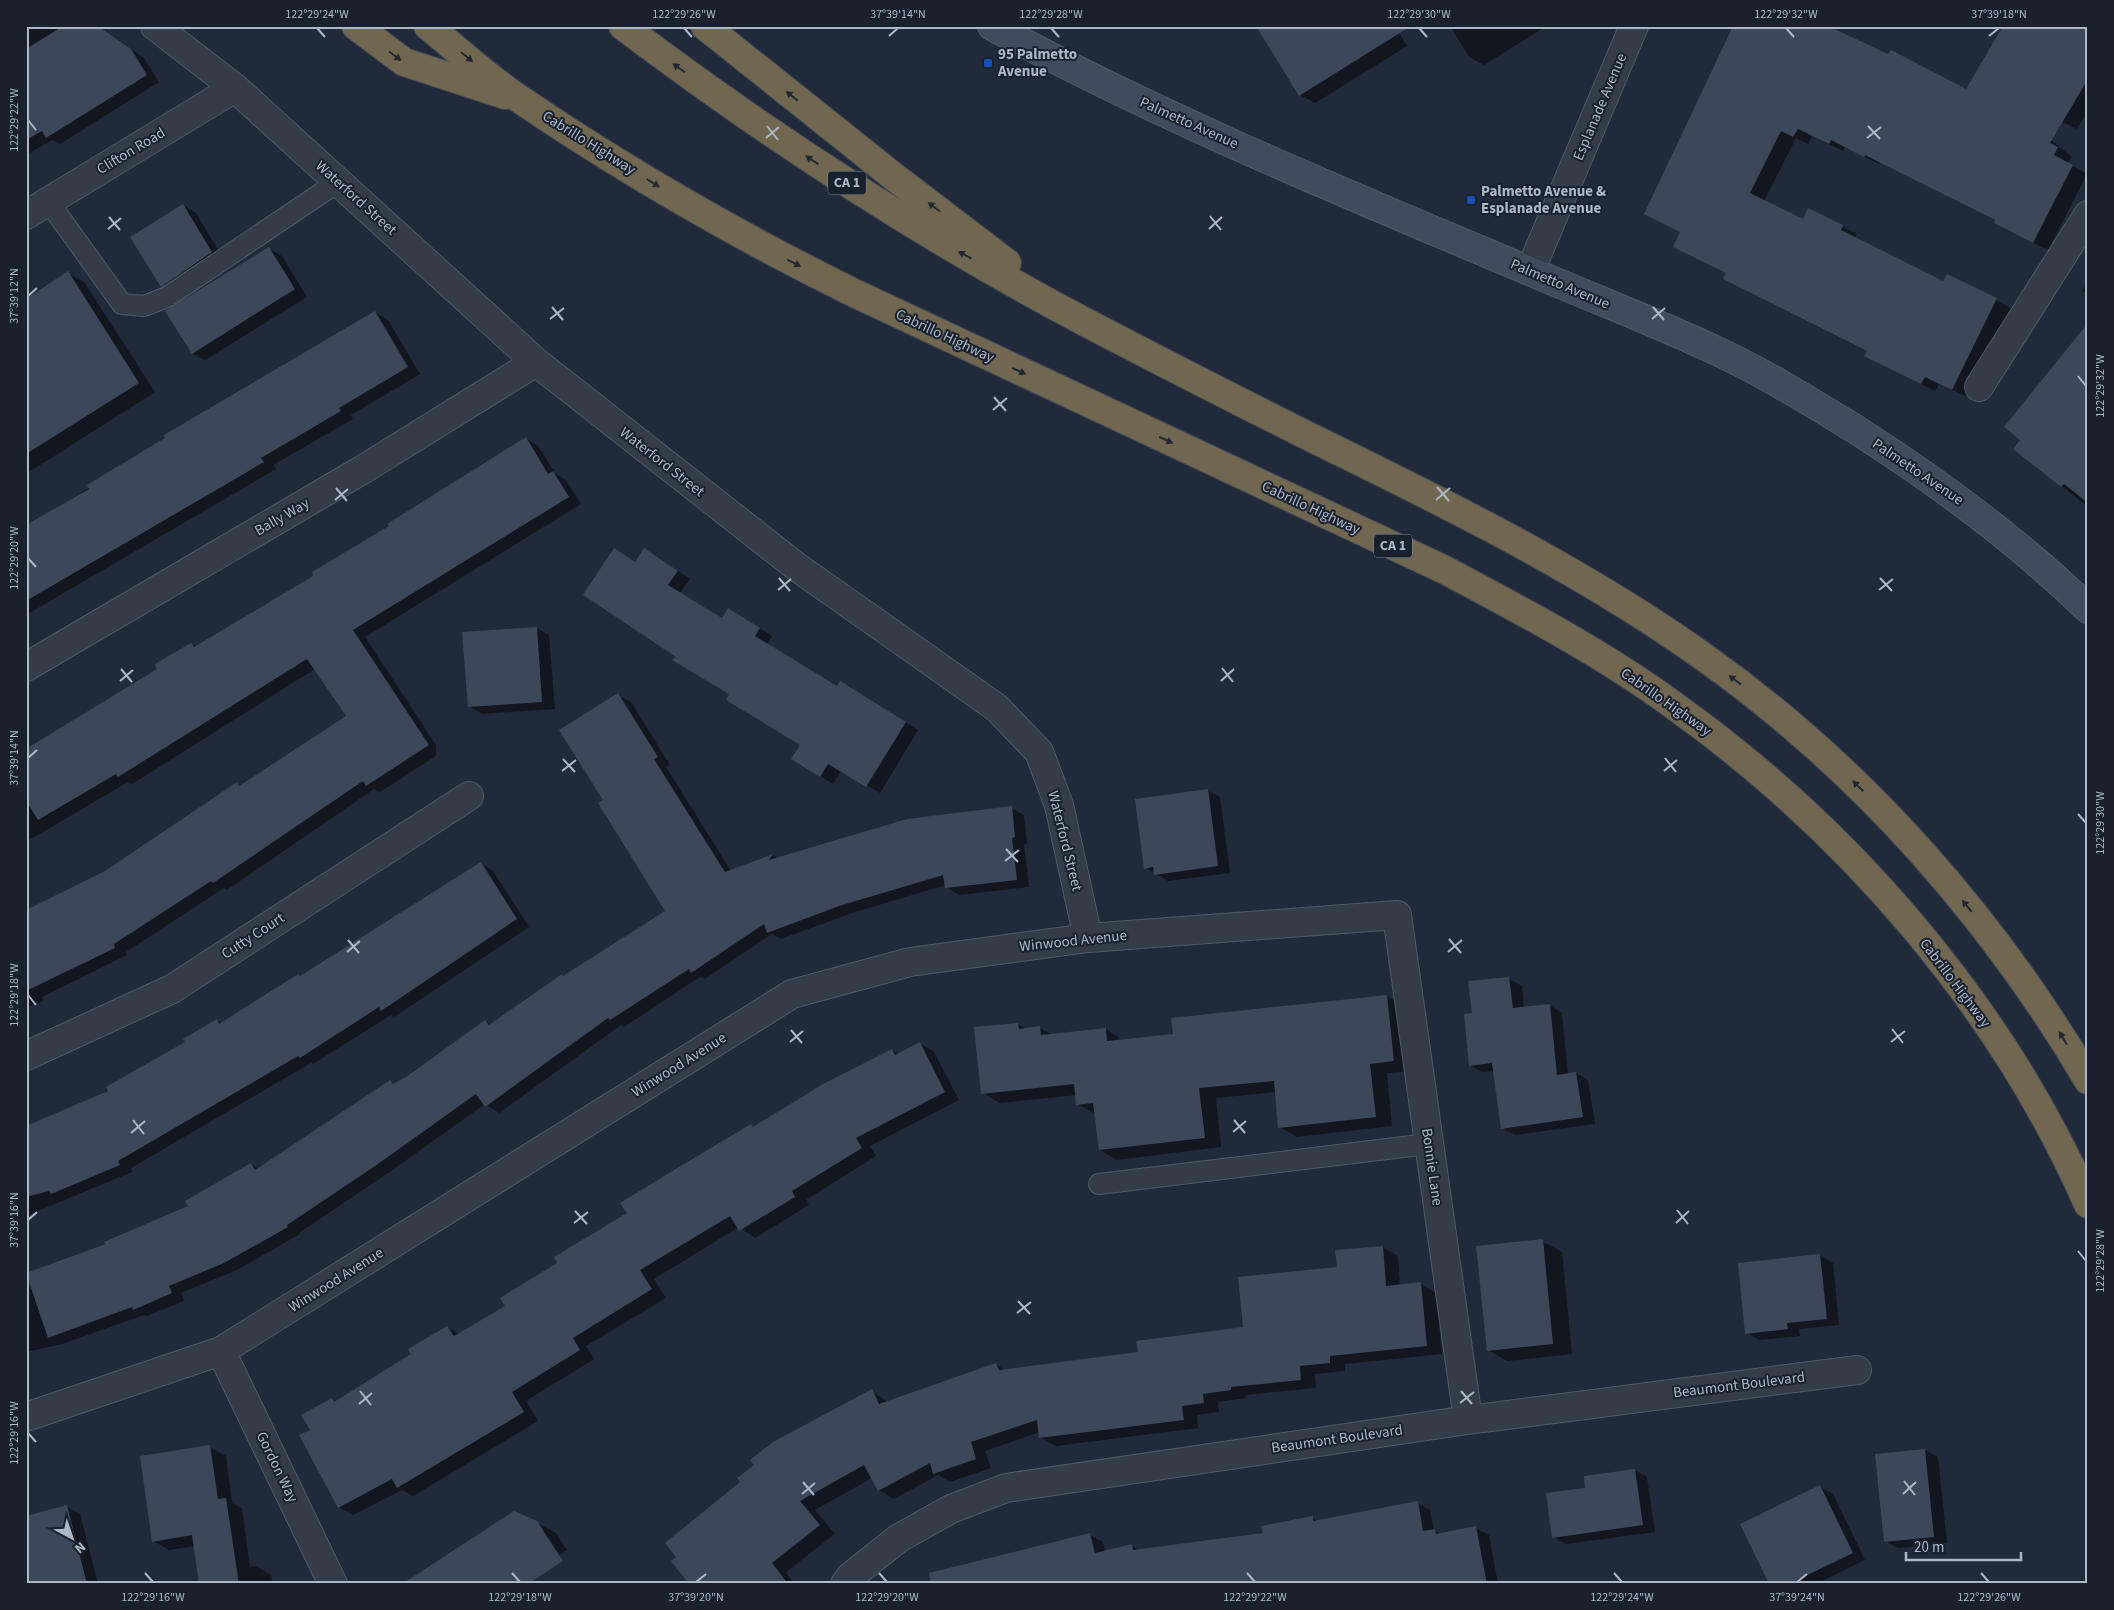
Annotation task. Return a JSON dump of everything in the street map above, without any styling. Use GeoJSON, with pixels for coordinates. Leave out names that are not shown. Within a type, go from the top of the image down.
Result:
{"type":"FeatureCollection","features":[{"type":"Feature","properties":{"kind":"highway"},"geometry":{"type":"LineString","coordinates":[[356,26],[404,62],[522,101]]}},
{"type":"Feature","properties":{"kind":"highway","name":"Cabrillo Highway"},"geometry":{"type":"LineString","coordinates":[[428,26],[522,101],[707,216],[778,255],[852,292],[1445,570],[1586,648],[1676,706],[1737,754],[1796,805],[1852,859],[1908,922],[1961,987],[2006,1052],[2047,1121],[2088,1204]]}},
{"type":"Feature","properties":{"kind":"highway","name":"CA 1"},"geometry":{"type":"LineString","coordinates":[[623,26],[729,104],[868,197],[946,244],[1084,321],[1489,528],[1633,610],[1709,660],[1773,709],[1834,763],[1893,820],[2006,953],[2054,1022],[2088,1080]]}},
{"type":"Feature","properties":{"kind":"highway"},"geometry":{"type":"LineString","coordinates":[[705,26],[893,176],[1084,321]]}},
{"type":"Feature","properties":{"kind":"street","name":"Waterford Street"},"geometry":{"type":"LineString","coordinates":[[155,26],[235,88],[536,362],[797,567],[997,708],[1039,752],[1059,805],[1088,938]]}},
{"type":"Feature","properties":{"kind":"street","name":"Palmetto Avenue"},"geometry":{"type":"LineString","coordinates":[[992,26],[1111,87],[1226,140],[1720,352],[1814,404],[1899,457],[1976,512],[2047,570],[2088,609]]}},
{"type":"Feature","properties":{"kind":"street","name":"Esplanade Avenue"},"geometry":{"type":"LineString","coordinates":[[1530,271],[1634,26]]}},
{"type":"Feature","properties":{"kind":"street","name":"Clifton Road"},"geometry":{"type":"LineString","coordinates":[[37,208],[235,88]]}},
{"type":"Feature","properties":{"kind":"street"},"geometry":{"type":"LineString","coordinates":[[1978,387],[2088,215]]}},
{"type":"Feature","properties":{"kind":"street","name":"Bally Way"},"geometry":{"type":"LineString","coordinates":[[26,667],[353,476],[536,362]]}},
{"type":"Feature","properties":{"kind":"street","name":"Cutty Court"},"geometry":{"type":"LineString","coordinates":[[26,1056],[172,989],[469,796]]}},
{"type":"Feature","properties":{"kind":"street","name":"Winwood Avenue"},"geometry":{"type":"LineString","coordinates":[[26,1417],[222,1351],[792,994],[910,962],[1088,938],[1397,915]]}},
{"type":"Feature","properties":{"kind":"street","name":"Bonnie Lane"},"geometry":{"type":"LineString","coordinates":[[1397,915],[1468,1420]]}},
{"type":"Feature","properties":{"kind":"street","name":"Gordon Way"},"geometry":{"type":"LineString","coordinates":[[222,1351],[333,1584]]}},
{"type":"Feature","properties":{"kind":"street","name":"Beaumont Boulevard"},"geometry":{"type":"LineString","coordinates":[[845,1584],[850,1577],[899,1538],[951,1509],[1006,1488],[1468,1420],[1857,1370]]}},
{"type":"Feature","properties":{"kind":"lane"},"geometry":{"type":"LineString","coordinates":[[37,208],[122,304],[144,306],[167,297],[338,182]]}},
{"type":"Feature","properties":{"kind":"lane"},"geometry":{"type":"LineString","coordinates":[[1099,1184],[1428,1144]]}},
{"type":"Feature","properties":{"kind":"building"},"geometry":{"type":"Polygon","coordinates":[[[63,26],[98,26],[131,49],[147,75],[46,138],[42,131],[26,140],[26,49],[63,26]]]}},
{"type":"Feature","properties":{"kind":"building"},"geometry":{"type":"Polygon","coordinates":[[[1256,26],[1411,26],[1299,96],[1256,26]]]}},
{"type":"Feature","properties":{"kind":"building"},"geometry":{"type":"Polygon","coordinates":[[[1733,26],[1828,26],[1888,54],[1891,50],[1966,89],[2003,26],[2088,26],[2088,79],[2050,143],[2058,147],[2054,155],[2073,165],[2033,243],[1994,223],[1995,220],[1865,155],[1864,157],[1831,140],[1829,144],[1798,129],[1793,137],[1781,131],[1750,193],[1803,219],[1808,208],[1843,225],[1841,230],[1943,281],[1947,274],[1997,298],[1952,390],[1925,377],[1921,384],[1864,356],[1867,351],[1723,279],[1726,273],[1673,247],[1680,232],[1644,214],[1733,26]]]}},
{"type":"Feature","properties":{"kind":"building"},"geometry":{"type":"Polygon","coordinates":[[[183,204],[212,252],[161,287],[130,237],[183,204]]]}},
{"type":"Feature","properties":{"kind":"building"},"geometry":{"type":"Polygon","coordinates":[[[269,247],[295,289],[192,354],[165,311],[269,247]]]}},
{"type":"Feature","properties":{"kind":"building"},"geometry":{"type":"Polygon","coordinates":[[[68,271],[139,383],[26,454],[26,299],[68,271]]]}},
{"type":"Feature","properties":{"kind":"building"},"geometry":{"type":"Polygon","coordinates":[[[375,311],[408,367],[339,408],[341,411],[261,458],[264,462],[26,601],[26,525],[89,489],[87,485],[165,438],[164,435],[375,311]]]}},
{"type":"Feature","properties":{"kind":"building"},"geometry":{"type":"Polygon","coordinates":[[[2088,323],[2088,503],[2064,484],[2061,487],[2013,449],[2020,440],[2004,427],[2088,323]]]}},
{"type":"Feature","properties":{"kind":"building"},"geometry":{"type":"Polygon","coordinates":[[[526,437],[548,474],[553,471],[569,497],[353,630],[429,745],[366,786],[363,781],[213,883],[211,881],[114,944],[115,948],[26,991],[26,910],[105,871],[237,782],[239,786],[346,716],[307,659],[118,777],[116,774],[38,820],[26,801],[26,749],[157,669],[155,664],[191,643],[194,647],[313,576],[312,572],[389,526],[387,524],[526,437]]]}},
{"type":"Feature","properties":{"kind":"building"},"geometry":{"type":"Polygon","coordinates":[[[614,548],[635,562],[644,548],[678,571],[668,585],[722,618],[728,608],[760,628],[755,636],[837,686],[840,681],[906,722],[866,787],[828,764],[820,777],[791,759],[800,745],[726,700],[729,694],[672,660],[676,657],[583,595],[614,548]]]}},
{"type":"Feature","properties":{"kind":"building"},"geometry":{"type":"Polygon","coordinates":[[[537,627],[542,702],[468,707],[462,632],[537,627]]]}},
{"type":"Feature","properties":{"kind":"building"},"geometry":{"type":"Polygon","coordinates":[[[618,693],[658,757],[654,759],[725,872],[773,854],[769,860],[907,819],[1012,806],[1015,837],[1012,838],[1017,880],[945,888],[943,875],[839,906],[767,933],[764,924],[691,973],[689,969],[610,1020],[608,1018],[485,1107],[476,1094],[378,1164],[287,1225],[288,1227],[224,1263],[169,1286],[172,1293],[133,1310],[132,1307],[48,1338],[26,1273],[106,1244],[104,1242],[188,1206],[185,1201],[251,1163],[255,1170],[390,1080],[393,1084],[406,1077],[485,1020],[489,1025],[562,974],[563,976],[665,911],[598,803],[603,800],[559,730],[618,693]]]}},
{"type":"Feature","properties":{"kind":"building"},"geometry":{"type":"Polygon","coordinates":[[[1208,789],[1218,866],[1154,875],[1153,867],[1144,869],[1135,799],[1208,789]]]}},
{"type":"Feature","properties":{"kind":"building"},"geometry":{"type":"Polygon","coordinates":[[[481,862],[517,919],[381,1011],[379,1007],[300,1058],[298,1056],[118,1161],[120,1165],[51,1194],[49,1191],[26,1197],[26,1126],[108,1091],[106,1087],[185,1042],[183,1039],[217,1019],[219,1024],[298,974],[300,976],[481,862]]]}},
{"type":"Feature","properties":{"kind":"building"},"geometry":{"type":"Polygon","coordinates":[[[1509,977],[1513,1008],[1550,1004],[1557,1075],[1576,1072],[1583,1117],[1501,1129],[1492,1063],[1469,1066],[1464,1014],[1472,1013],[1468,981],[1509,977]]]}},
{"type":"Feature","properties":{"kind":"building"},"geometry":{"type":"Polygon","coordinates":[[[1387,995],[1394,1061],[1370,1064],[1376,1117],[1278,1128],[1274,1081],[1199,1088],[1205,1138],[1099,1150],[1093,1103],[1076,1105],[1074,1084],[981,1094],[974,1027],[1018,1023],[1019,1029],[1040,1026],[1041,1035],[1106,1028],[1107,1041],[1173,1034],[1171,1018],[1387,995]]]}},
{"type":"Feature","properties":{"kind":"building"},"geometry":{"type":"Polygon","coordinates":[[[920,1042],[945,1092],[856,1138],[862,1148],[792,1191],[795,1197],[739,1231],[730,1216],[640,1270],[652,1289],[573,1338],[580,1350],[512,1392],[524,1412],[397,1488],[392,1479],[338,1508],[299,1435],[310,1430],[301,1415],[332,1398],[334,1402],[411,1354],[408,1349],[447,1326],[454,1336],[505,1306],[500,1298],[557,1263],[554,1257],[627,1213],[620,1203],[679,1167],[751,1124],[753,1127],[823,1084],[892,1049],[895,1055],[920,1042]]]}},
{"type":"Feature","properties":{"kind":"building"},"geometry":{"type":"Polygon","coordinates":[[[1543,1239],[1553,1344],[1487,1351],[1476,1246],[1543,1239]]]}},
{"type":"Feature","properties":{"kind":"building"},"geometry":{"type":"Polygon","coordinates":[[[1383,1246],[1386,1286],[1421,1282],[1427,1346],[1330,1356],[1330,1363],[1300,1366],[1301,1380],[1231,1387],[1231,1390],[1203,1394],[1204,1403],[1182,1406],[1184,1420],[1039,1438],[1037,1420],[971,1442],[976,1459],[933,1474],[930,1463],[878,1491],[864,1465],[800,1501],[820,1525],[772,1563],[788,1584],[689,1584],[671,1561],[676,1557],[665,1543],[740,1482],[737,1478],[754,1465],[750,1460],[773,1442],[872,1389],[879,1404],[996,1363],[999,1370],[1138,1352],[1136,1341],[1243,1327],[1238,1277],[1337,1267],[1335,1250],[1383,1246]]]}},
{"type":"Feature","properties":{"kind":"building"},"geometry":{"type":"Polygon","coordinates":[[[1820,1254],[1827,1319],[1787,1323],[1788,1329],[1745,1334],[1738,1263],[1820,1254]]]}},
{"type":"Feature","properties":{"kind":"building"},"geometry":{"type":"Polygon","coordinates":[[[210,1445],[218,1499],[226,1498],[239,1584],[199,1584],[192,1535],[152,1542],[140,1456],[210,1445]]]}},
{"type":"Feature","properties":{"kind":"building"},"geometry":{"type":"Polygon","coordinates":[[[1925,1449],[1934,1537],[1884,1542],[1875,1454],[1925,1449]]]}},
{"type":"Feature","properties":{"kind":"building"},"geometry":{"type":"Polygon","coordinates":[[[1635,1469],[1643,1525],[1552,1538],[1546,1493],[1585,1488],[1584,1476],[1635,1469]]]}},
{"type":"Feature","properties":{"kind":"building"},"geometry":{"type":"Polygon","coordinates":[[[1820,1485],[1853,1553],[1789,1584],[1769,1584],[1740,1524],[1820,1485]]]}},
{"type":"Feature","properties":{"kind":"building"},"geometry":{"type":"Polygon","coordinates":[[[1418,1501],[1423,1531],[1435,1529],[1436,1534],[1476,1526],[1487,1584],[931,1584],[929,1573],[1090,1533],[1095,1553],[1132,1544],[1133,1550],[1263,1533],[1261,1526],[1313,1516],[1313,1521],[1418,1501]]]}},
{"type":"Feature","properties":{"kind":"building"},"geometry":{"type":"Polygon","coordinates":[[[67,1505],[87,1584],[26,1584],[26,1516],[67,1505]]]}},
{"type":"Feature","properties":{"kind":"building"},"geometry":{"type":"Polygon","coordinates":[[[514,1511],[537,1521],[563,1561],[528,1584],[402,1584],[514,1511]]]}},
{"type":"Feature","properties":{"kind":"place","name":"95 Palmetto Avenue"},"geometry":{"type":"Point","coordinates":[988,63]}},
{"type":"Feature","properties":{"kind":"place","name":"Palmetto Avenue & Esplanade Avenue"},"geometry":{"type":"Point","coordinates":[1471,200]}}]}
